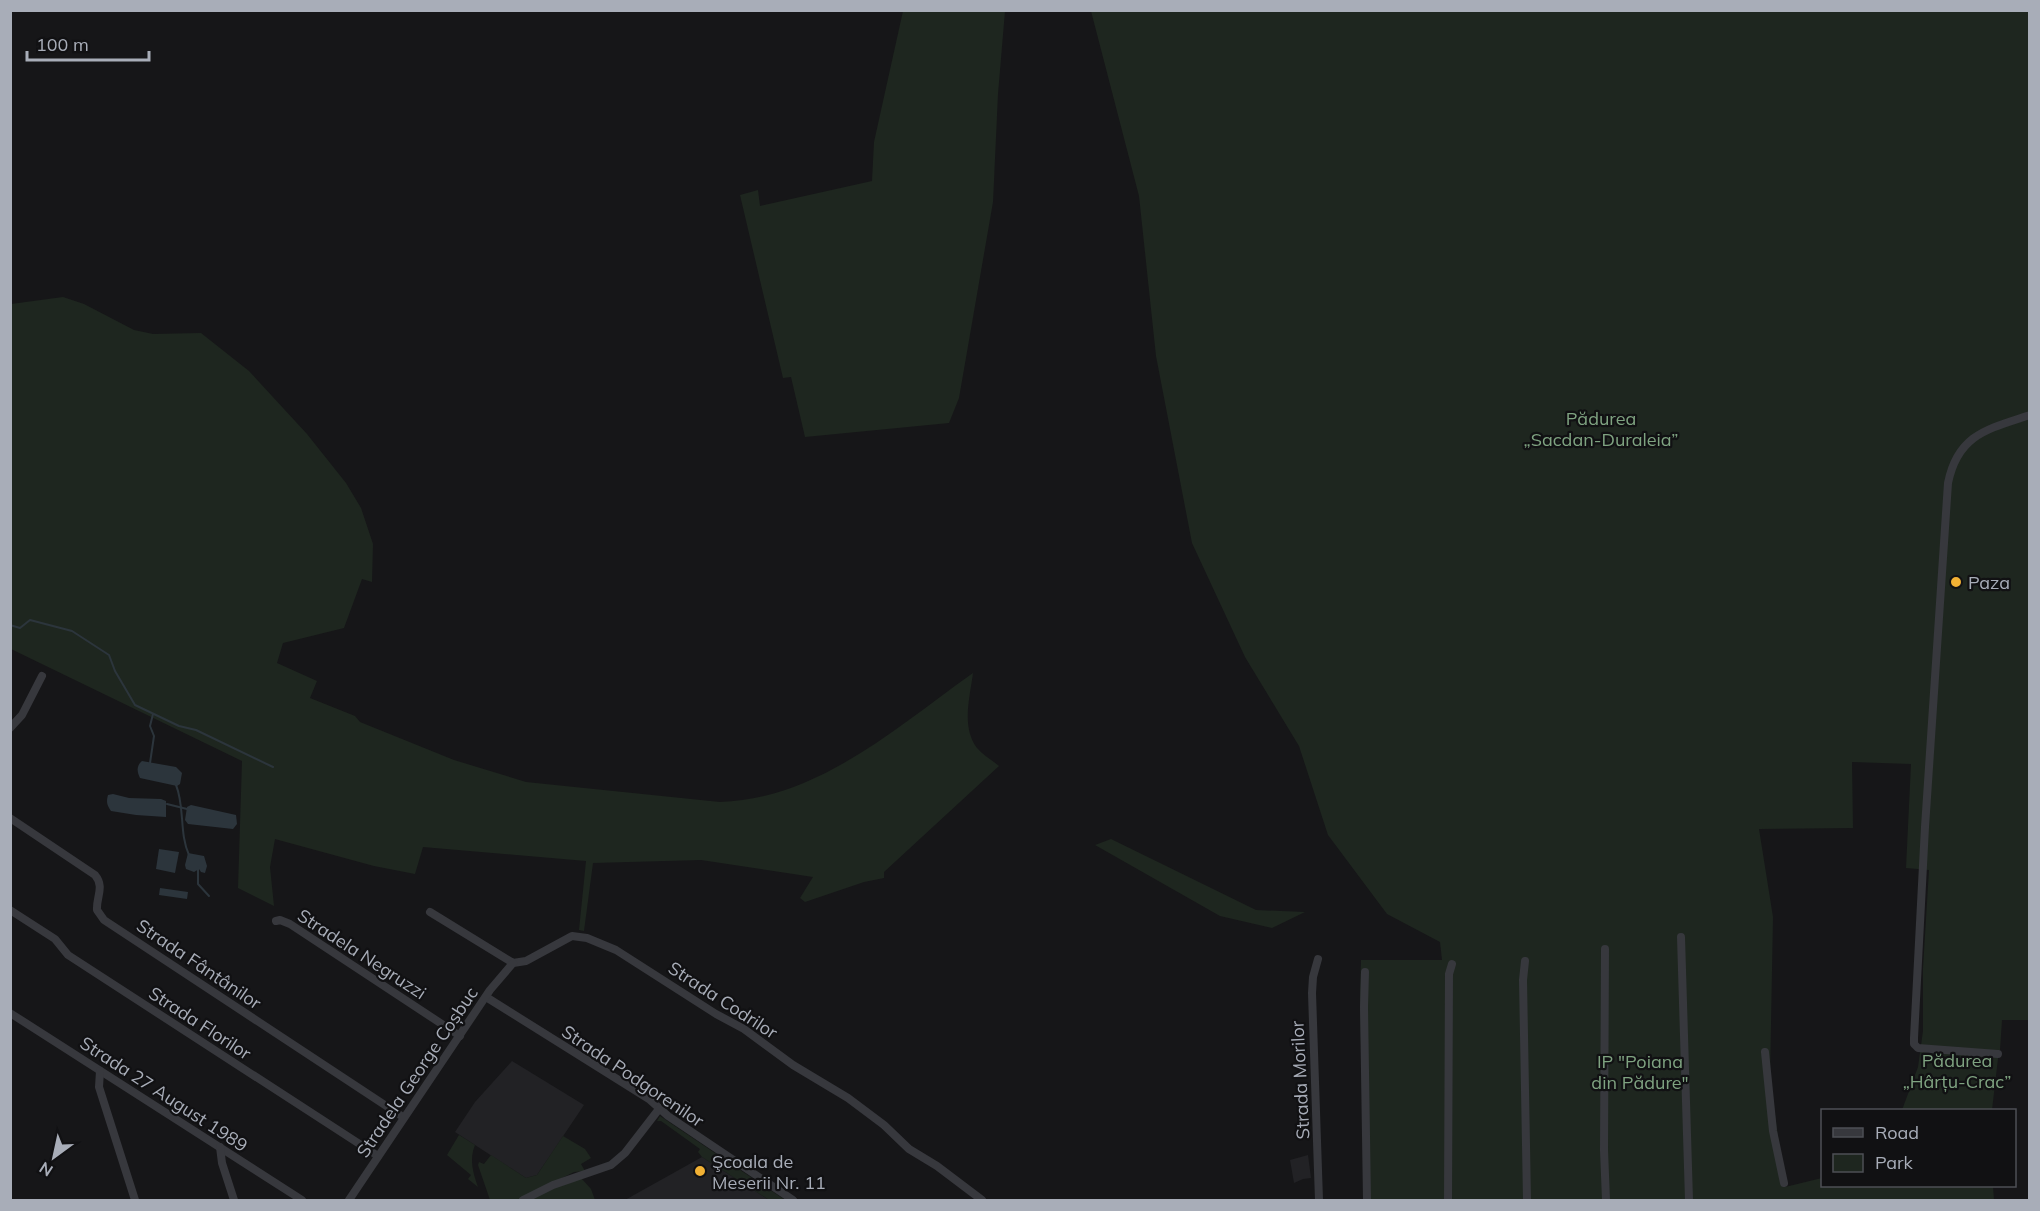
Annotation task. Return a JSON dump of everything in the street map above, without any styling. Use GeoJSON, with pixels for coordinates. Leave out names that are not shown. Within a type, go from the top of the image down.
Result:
{"type":"FeatureCollection","features":[{"type":"Feature","properties":{"kind":"street"},"geometry":{"type":"LineString","coordinates":[[1998,1054],[1918,1048],[1914,1044],[1914,1038],[1948,483],[1954,461],[1964,446],[1974,437],[1987,429],[2030,415]]}},
{"type":"Feature","properties":{"kind":"street"},"geometry":{"type":"LineString","coordinates":[[11,726],[22,714],[42,676]]}},
{"type":"Feature","properties":{"kind":"street","name":"Strada Fântânilor"},"geometry":{"type":"LineString","coordinates":[[10,818],[99,880],[101,887],[97,910],[104,920],[403,1117]]}},
{"type":"Feature","properties":{"kind":"street","name":"Strada Florilor"},"geometry":{"type":"LineString","coordinates":[[10,910],[55,939],[68,955],[378,1156]]}},
{"type":"Feature","properties":{"kind":"street"},"geometry":{"type":"LineString","coordinates":[[430,912],[513,963]]}},
{"type":"Feature","properties":{"kind":"street","name":"Stradela Negruzzi"},"geometry":{"type":"LineString","coordinates":[[276,921],[280,920],[290,924],[460,1036]]}},
{"type":"Feature","properties":{"kind":"street","name":"Strada Codrilor"},"geometry":{"type":"LineString","coordinates":[[513,963],[526,961],[572,936],[587,938],[616,950],[716,1014],[737,1024],[800,1070],[848,1098],[884,1125],[909,1149],[937,1166],[982,1200]]}},
{"type":"Feature","properties":{"kind":"street"},"geometry":{"type":"LineString","coordinates":[[1681,937],[1689,1200]]}},
{"type":"Feature","properties":{"kind":"street"},"geometry":{"type":"LineString","coordinates":[[1605,949],[1604,1150],[1606,1200]]}},
{"type":"Feature","properties":{"kind":"street","name":"Strada Morilor"},"geometry":{"type":"LineString","coordinates":[[1318,959],[1312,976],[1312,1002],[1319,1200]]}},
{"type":"Feature","properties":{"kind":"street"},"geometry":{"type":"LineString","coordinates":[[1525,962],[1523,980],[1527,1200]]}},
{"type":"Feature","properties":{"kind":"street","name":"Stradela George Coșbuc"},"geometry":{"type":"LineString","coordinates":[[349,1200],[495,983],[513,963]]}},
{"type":"Feature","properties":{"kind":"street"},"geometry":{"type":"LineString","coordinates":[[1448,1200],[1447,1064],[1449,974],[1452,964]]}},
{"type":"Feature","properties":{"kind":"street"},"geometry":{"type":"LineString","coordinates":[[1365,972],[1367,1200]]}},
{"type":"Feature","properties":{"kind":"street","name":"Strada Podgorenilor"},"geometry":{"type":"LineString","coordinates":[[486,997],[649,1100],[658,1109],[794,1200]]}},
{"type":"Feature","properties":{"kind":"street","name":"Strada 27 August 1989"},"geometry":{"type":"LineString","coordinates":[[10,1013],[302,1200]]}},
{"type":"Feature","properties":{"kind":"street"},"geometry":{"type":"LineString","coordinates":[[1765,1052],[1773,1131],[1784,1183]]}},
{"type":"Feature","properties":{"kind":"street"},"geometry":{"type":"LineString","coordinates":[[100,1071],[99,1087],[135,1200]]}},
{"type":"Feature","properties":{"kind":"street"},"geometry":{"type":"LineString","coordinates":[[523,1200],[553,1185],[611,1165],[625,1153],[658,1109]]}},
{"type":"Feature","properties":{"kind":"street"},"geometry":{"type":"LineString","coordinates":[[220,1147],[222,1163],[234,1200]]}},
{"type":"Feature","properties":{"kind":"shaded area"},"geometry":{"type":"Polygon","coordinates":[[[142,761],[176,767],[182,773],[180,784],[177,786],[140,778],[138,769],[142,761]]]}},
{"type":"Feature","properties":{"kind":"shaded area"},"geometry":{"type":"Polygon","coordinates":[[[108,795],[129,798],[166,801],[166,817],[111,811],[107,800],[108,795]]]}},
{"type":"Feature","properties":{"kind":"shaded area"},"geometry":{"type":"Polygon","coordinates":[[[191,805],[236,815],[237,824],[233,829],[188,824],[185,820],[187,807],[191,805]]]}},
{"type":"Feature","properties":{"kind":"shaded area"},"geometry":{"type":"Polygon","coordinates":[[[159,849],[179,852],[175,873],[156,869],[159,849]]]}},
{"type":"Feature","properties":{"kind":"shaded area"},"geometry":{"type":"Polygon","coordinates":[[[188,853],[204,856],[207,866],[205,873],[199,869],[194,872],[186,869],[188,853]]]}},
{"type":"Feature","properties":{"kind":"shaded area"},"geometry":{"type":"Polygon","coordinates":[[[160,888],[188,892],[187,899],[159,895],[160,888]]]}},
{"type":"Feature","properties":{"kind":"shaded area"},"geometry":{"type":"Polygon","coordinates":[[[512,1061],[584,1105],[537,1175],[526,1178],[455,1132],[475,1102],[512,1061]]]}},
{"type":"Feature","properties":{"kind":"shaded area"},"geometry":{"type":"Polygon","coordinates":[[[1308,1155],[1311,1178],[1294,1183],[1290,1160],[1308,1155]]]}},
{"type":"Feature","properties":{"kind":"shaded area","name":"Şcoala de Meserii Nr. 11"},"geometry":{"type":"Polygon","coordinates":[[[702,1157],[769,1200],[625,1200],[702,1157]]]}},
{"type":"Feature","properties":{"kind":"green space"},"geometry":{"type":"Polygon","coordinates":[[[903,11],[1005,11],[993,202],[959,398],[949,423],[805,437],[791,377],[783,378],[740,195],[758,190],[760,206],[872,181],[874,142],[903,11]]]}},
{"type":"Feature","properties":{"kind":"green space","name":"Pădurea „Sacdan-Duraleia”"},"geometry":{"type":"Polygon","coordinates":[[[1091,11],[2029,11],[2030,1020],[2002,1020],[1992,1109],[1902,1109],[1918,1067],[1923,1031],[1923,968],[1929,870],[1906,868],[1911,764],[1852,762],[1853,828],[1759,829],[1773,917],[1770,1078],[1785,1187],[1821,1178],[1821,1187],[1993,1187],[1994,1200],[1364,1200],[1361,960],[1442,960],[1440,942],[1387,914],[1328,835],[1299,746],[1245,657],[1192,543],[1156,356],[1139,196],[1091,11]]]}},
{"type":"Feature","properties":{"kind":"green space"},"geometry":{"type":"Polygon","coordinates":[[[63,297],[84,304],[134,330],[153,334],[201,333],[249,371],[307,434],[346,483],[361,508],[373,544],[372,582],[362,579],[344,628],[283,643],[277,663],[317,681],[310,698],[355,716],[360,722],[454,760],[526,782],[720,802],[756,798],[790,788],[823,774],[855,757],[885,737],[973,673],[968,712],[969,731],[977,748],[999,766],[884,872],[884,878],[864,882],[805,902],[800,898],[813,877],[701,860],[593,863],[584,931],[579,930],[586,861],[423,847],[415,874],[374,866],[275,839],[270,867],[274,906],[238,888],[242,761],[11,649],[11,304],[63,297]]]}},
{"type":"Feature","properties":{"kind":"green space"},"geometry":{"type":"Polygon","coordinates":[[[1111,839],[1256,910],[1305,912],[1272,928],[1220,916],[1095,845],[1111,839]]]}},
{"type":"Feature","properties":{"kind":"green space"},"geometry":{"type":"Polygon","coordinates":[[[660,1116],[785,1200],[769,1200],[702,1157],[698,1152],[700,1149],[661,1121],[657,1121],[660,1116]]]}},
{"type":"Feature","properties":{"kind":"green space"},"geometry":{"type":"Polygon","coordinates":[[[459,1135],[475,1145],[472,1161],[478,1187],[468,1179],[471,1175],[447,1155],[459,1135]]]}},
{"type":"Feature","properties":{"kind":"green space"},"geometry":{"type":"Polygon","coordinates":[[[563,1136],[585,1149],[591,1158],[581,1164],[585,1171],[574,1172],[518,1200],[490,1200],[479,1162],[484,1164],[491,1155],[526,1178],[537,1175],[563,1136]]]}},
{"type":"Feature","properties":{"kind":"green space"},"geometry":{"type":"Polygon","coordinates":[[[581,1178],[591,1189],[595,1200],[530,1200],[556,1187],[581,1178]]]}},
{"type":"Feature","properties":{"kind":"waterway"},"geometry":{"type":"LineString","coordinates":[[10,625],[20,628],[30,620],[72,631],[109,655],[115,671],[135,705],[179,726],[196,730],[273,767]]}},
{"type":"Feature","properties":{"kind":"waterway"},"geometry":{"type":"LineString","coordinates":[[150,763],[154,736],[150,726],[153,714]]}},
{"type":"Feature","properties":{"kind":"waterway"},"geometry":{"type":"LineString","coordinates":[[176,785],[184,838],[189,855]]}},
{"type":"Feature","properties":{"kind":"waterway"},"geometry":{"type":"LineString","coordinates":[[167,804],[187,809]]}},
{"type":"Feature","properties":{"kind":"waterway"},"geometry":{"type":"LineString","coordinates":[[198,867],[198,884],[209,896]]}},
{"type":"Feature","properties":{"kind":"place","name":"Paza"},"geometry":{"type":"Point","coordinates":[1956,582]}},
{"type":"Feature","properties":{"kind":"place","name":"Şcoala de Meserii Nr. 11"},"geometry":{"type":"Point","coordinates":[700,1171]}},
{"type":"Feature","properties":{"kind":"park label","name":"Pădurea „Hârțu-Crac”"},"geometry":{"type":"Point","coordinates":[1957,1070]}},
{"type":"Feature","properties":{"kind":"park label","name":"IP \"Poiana din Pădure\""},"geometry":{"type":"Point","coordinates":[1640,1071]}}]}
